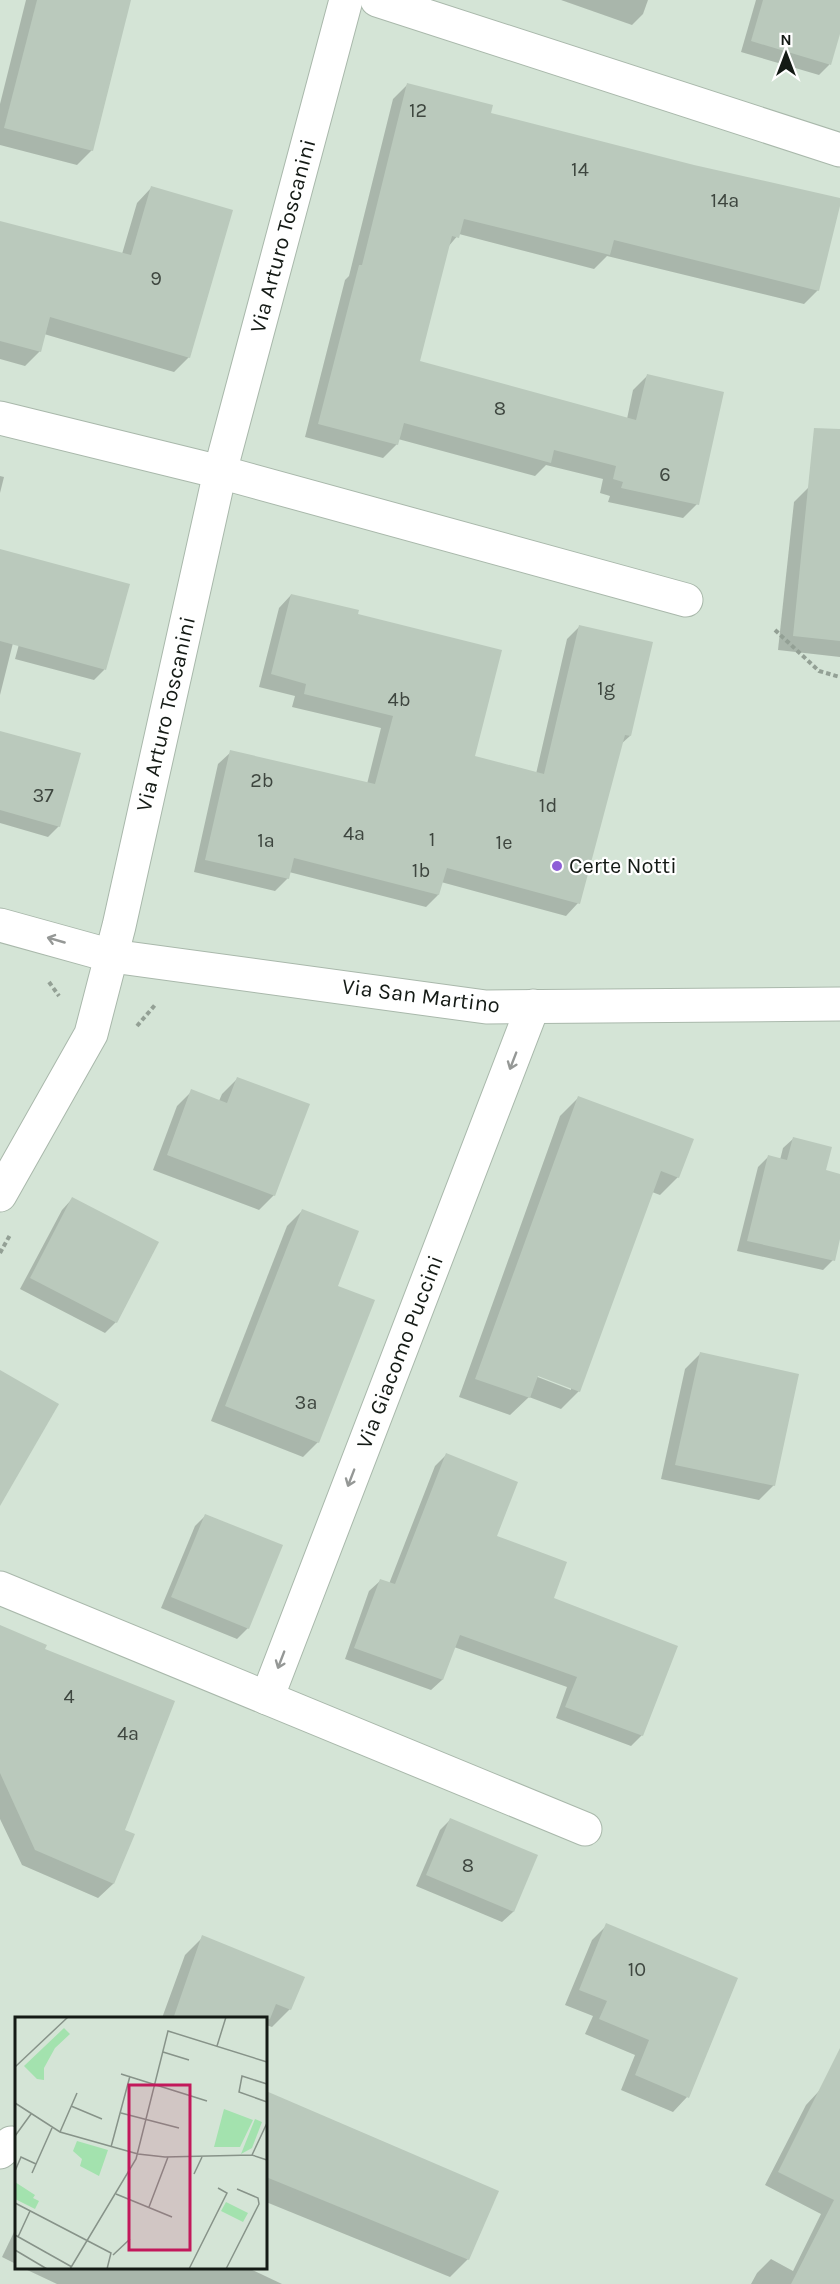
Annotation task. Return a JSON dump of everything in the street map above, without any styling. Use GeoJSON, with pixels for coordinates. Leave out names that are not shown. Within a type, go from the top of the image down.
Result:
{"type":"FeatureCollection","features":[{"type":"Feature","properties":{"kind":"street","name":"Via Arturo Toscanini"},"geometry":{"type":"LineString","coordinates":[[0,1195],[91,1034],[112,956],[220,472],[346,0]]}},
{"type":"Feature","properties":{"kind":"street"},"geometry":{"type":"LineString","coordinates":[[377,0],[840,150]]}},
{"type":"Feature","properties":{"kind":"street"},"geometry":{"type":"LineString","coordinates":[[0,418],[220,472],[687,600]]}},
{"type":"Feature","properties":{"kind":"street","name":"Via San Martino"},"geometry":{"type":"LineString","coordinates":[[0,925],[112,956],[486,1007],[840,1004]]}},
{"type":"Feature","properties":{"kind":"street","name":"Via Giacomo Puccini"},"geometry":{"type":"LineString","coordinates":[[267,1698],[533,1006]]}},
{"type":"Feature","properties":{"kind":"street"},"geometry":{"type":"LineString","coordinates":[[0,1588],[585,1829]]}},
{"type":"Feature","properties":{"kind":"path"},"geometry":{"type":"LineString","coordinates":[[775,630],[819,671],[840,677]]}},
{"type":"Feature","properties":{"kind":"path"},"geometry":{"type":"LineString","coordinates":[[46,978],[64,1002]]}},
{"type":"Feature","properties":{"kind":"path"},"geometry":{"type":"LineString","coordinates":[[135,1029],[154,1005],[163,1004]]}},
{"type":"Feature","properties":{"kind":"path"},"geometry":{"type":"LineString","coordinates":[[0,1252],[12,1233]]}},
{"type":"Feature","properties":{"kind":"building"},"geometry":{"type":"Polygon","coordinates":[[[37,0],[131,0],[93,151],[4,128],[37,0]]]}},
{"type":"Feature","properties":{"kind":"building"},"geometry":{"type":"Polygon","coordinates":[[[763,0],[840,0],[840,34],[831,65],[751,41],[763,0]]]}},
{"type":"Feature","properties":{"kind":"building"},"geometry":{"type":"Polygon","coordinates":[[[407,83],[493,105],[491,113],[694,165],[840,198],[819,291],[614,240],[610,255],[464,219],[459,238],[452,236],[420,361],[636,420],[647,374],[724,392],[699,505],[621,488],[623,482],[613,479],[616,466],[554,450],[551,463],[404,423],[398,445],[318,424],[359,265],[362,265],[407,83]]]}},
{"type":"Feature","properties":{"kind":"building"},"geometry":{"type":"Polygon","coordinates":[[[151,186],[233,210],[190,358],[50,317],[41,352],[0,341],[0,221],[131,255],[151,186]]]}},
{"type":"Feature","properties":{"kind":"building"},"geometry":{"type":"Polygon","coordinates":[[[814,428],[840,429],[840,641],[793,636],[814,428]]]}},
{"type":"Feature","properties":{"kind":"building"},"geometry":{"type":"Polygon","coordinates":[[[0,549],[130,584],[106,670],[0,641],[0,549]]]}},
{"type":"Feature","properties":{"kind":"building"},"geometry":{"type":"Polygon","coordinates":[[[291,594],[359,610],[358,614],[502,650],[475,756],[544,774],[579,625],[653,642],[631,736],[625,735],[580,904],[447,868],[439,895],[294,858],[289,879],[205,860],[230,750],[375,784],[393,716],[304,694],[306,684],[271,674],[291,594]]]}},
{"type":"Feature","properties":{"kind":"building"},"geometry":{"type":"Polygon","coordinates":[[[0,731],[81,753],[60,827],[0,810],[0,731]]]}},
{"type":"Feature","properties":{"kind":"building"},"geometry":{"type":"Polygon","coordinates":[[[237,1077],[310,1104],[275,1196],[167,1155],[191,1089],[227,1103],[237,1077]]]}},
{"type":"Feature","properties":{"kind":"building"},"geometry":{"type":"Polygon","coordinates":[[[578,1096],[694,1139],[679,1178],[661,1171],[580,1392],[538,1376],[530,1398],[475,1379],[578,1096]]]}},
{"type":"Feature","properties":{"kind":"building"},"geometry":{"type":"Polygon","coordinates":[[[793,1137],[832,1147],[826,1170],[840,1174],[840,1239],[835,1261],[747,1241],[768,1155],[787,1160],[793,1137]]]}},
{"type":"Feature","properties":{"kind":"building"},"geometry":{"type":"Polygon","coordinates":[[[72,1197],[159,1242],[117,1323],[30,1278],[72,1197]]]}},
{"type":"Feature","properties":{"kind":"building"},"geometry":{"type":"Polygon","coordinates":[[[302,1209],[359,1231],[338,1286],[375,1300],[319,1443],[225,1406],[302,1209]]]}},
{"type":"Feature","properties":{"kind":"building"},"geometry":{"type":"Polygon","coordinates":[[[700,1352],[799,1374],[775,1486],[675,1465],[700,1352]]]}},
{"type":"Feature","properties":{"kind":"building"},"geometry":{"type":"Polygon","coordinates":[[[0,1370],[59,1404],[0,1506],[0,1370]]]}},
{"type":"Feature","properties":{"kind":"building"},"geometry":{"type":"Polygon","coordinates":[[[446,1453],[518,1482],[497,1536],[567,1562],[554,1598],[678,1646],[643,1736],[565,1707],[577,1677],[460,1635],[443,1680],[354,1648],[380,1579],[395,1584],[446,1453]]]}},
{"type":"Feature","properties":{"kind":"building"},"geometry":{"type":"Polygon","coordinates":[[[205,1514],[283,1545],[249,1629],[171,1597],[205,1514]]]}},
{"type":"Feature","properties":{"kind":"building"},"geometry":{"type":"Polygon","coordinates":[[[0,1625],[47,1645],[45,1649],[175,1701],[125,1830],[135,1834],[114,1884],[35,1850],[0,1773],[0,1625]]]}},
{"type":"Feature","properties":{"kind":"building"},"geometry":{"type":"Polygon","coordinates":[[[450,1818],[538,1855],[514,1912],[426,1875],[450,1818]]]}},
{"type":"Feature","properties":{"kind":"building"},"geometry":{"type":"Polygon","coordinates":[[[606,1923],[738,1978],[689,2098],[635,2075],[649,2040],[599,2019],[607,2001],[579,1990],[606,1923]]]}},
{"type":"Feature","properties":{"kind":"building"},"geometry":{"type":"Polygon","coordinates":[[[202,1935],[305,1977],[291,2010],[276,2004],[270,2019],[267,2017],[174,2017],[202,1935]]]}},
{"type":"Feature","properties":{"kind":"building"},"geometry":{"type":"Polygon","coordinates":[[[840,2048],[840,2284],[791,2284],[834,2200],[778,2172],[840,2048]]]}},
{"type":"Feature","properties":{"kind":"building"},"geometry":{"type":"Polygon","coordinates":[[[267,2091],[499,2191],[469,2260],[267,2177],[267,2091]]]}},
{"type":"Feature","properties":{"kind":"place","name":"Certe Notti"},"geometry":{"type":"Point","coordinates":[557,866]}}]}
